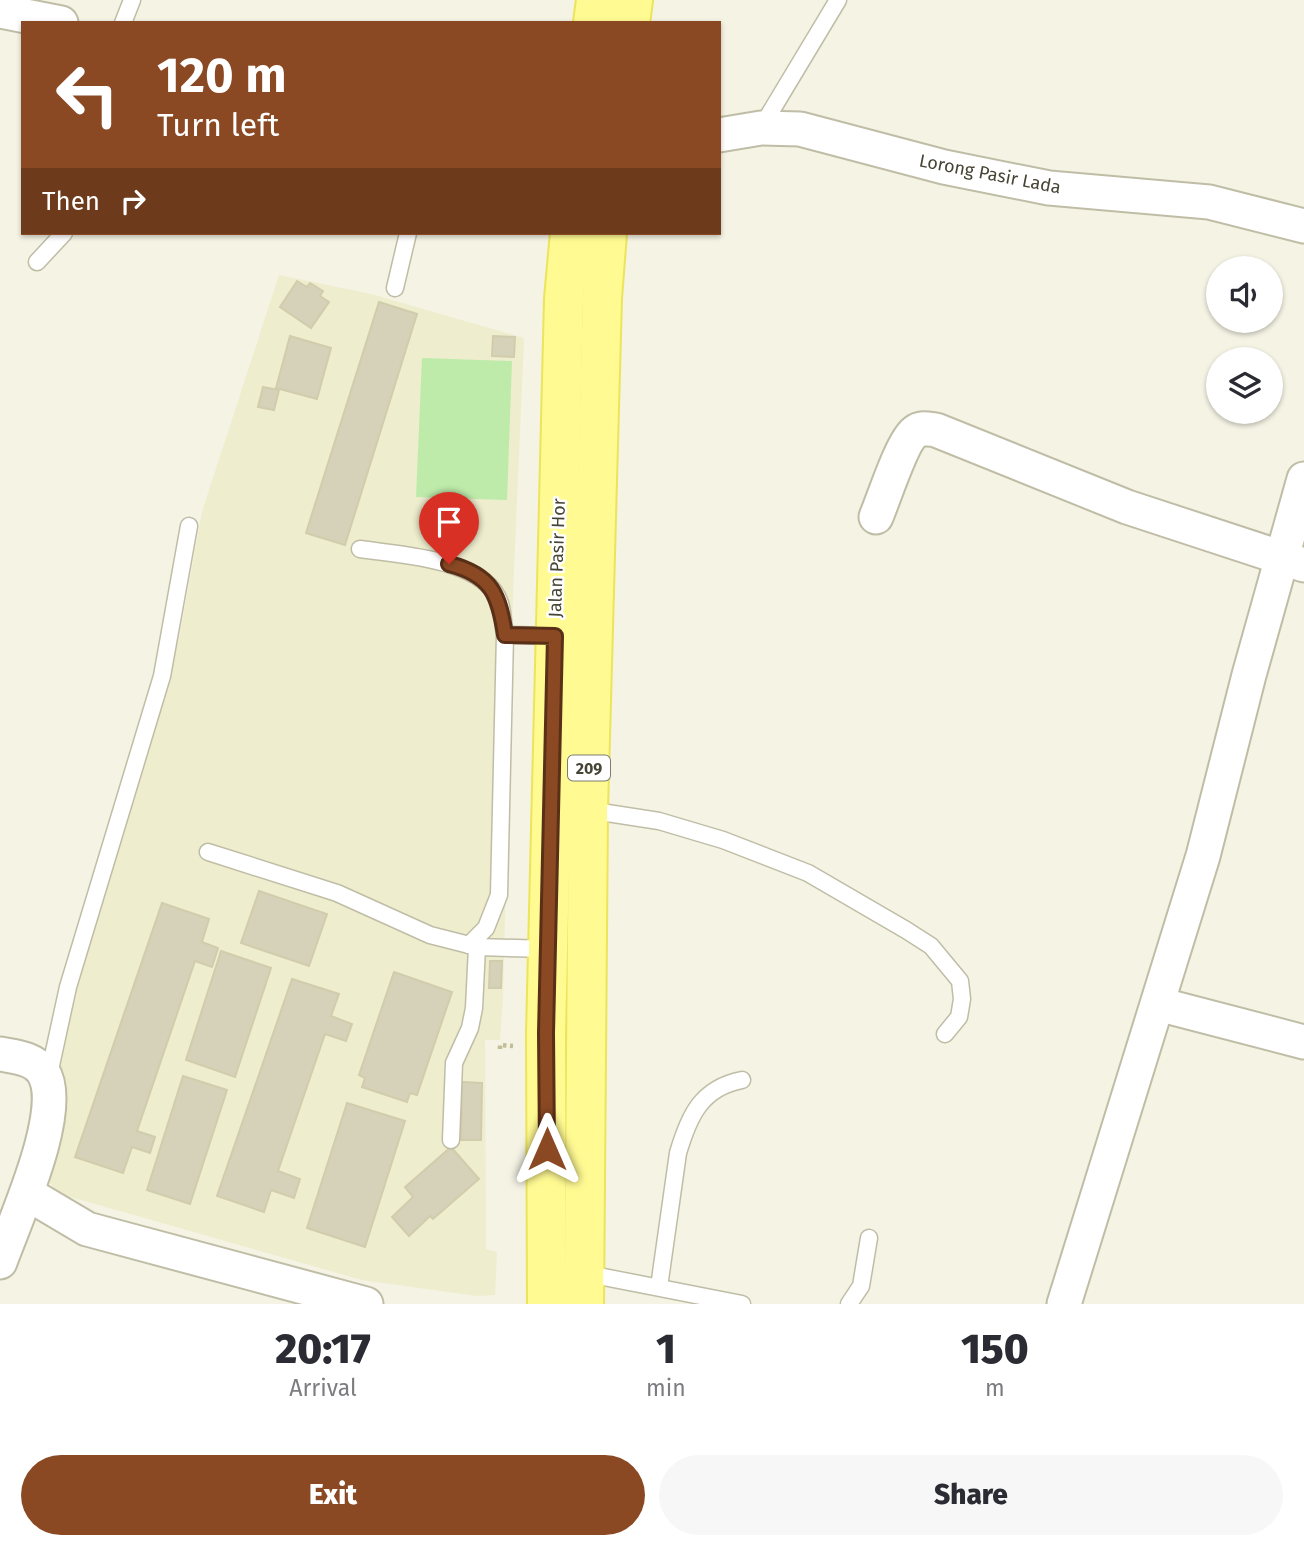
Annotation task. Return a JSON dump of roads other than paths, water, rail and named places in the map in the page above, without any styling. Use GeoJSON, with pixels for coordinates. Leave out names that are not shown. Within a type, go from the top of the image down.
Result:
{"type":"FeatureCollection","features":[{"type":"Feature","properties":{"kind":"main road"},"geometry":{"type":"LineString","coordinates":[[593,21],[596,0]]}},
{"type":"Feature","properties":{"kind":"main road"},"geometry":{"type":"LineString","coordinates":[[630,21],[633,0]]}},
{"type":"Feature","properties":{"kind":"main road","name":"Jalan Pasir Hor"},"geometry":{"type":"LineString","coordinates":[[547,1304],[548,949],[564,312],[570,235]]}},
{"type":"Feature","properties":{"kind":"main road","name":"209"},"geometry":{"type":"LineString","coordinates":[[583,1289],[588,810],[602,298],[607,235]]}},
{"type":"Feature","properties":{"kind":"street"},"geometry":{"type":"LineString","coordinates":[[0,11],[51,21]]}},
{"type":"Feature","properties":{"kind":"street","name":"Lorong Pasir Lada"},"geometry":{"type":"LineString","coordinates":[[721,135],[761,128],[800,129],[944,167],[1049,188],[1209,202],[1304,226]]}},
{"type":"Feature","properties":{"kind":"street"},"geometry":{"type":"LineString","coordinates":[[876,517],[913,433],[924,428],[936,429],[1127,507],[1292,561]]}},
{"type":"Feature","properties":{"kind":"street"},"geometry":{"type":"LineString","coordinates":[[1064,1304],[1292,561],[1304,479]]}},
{"type":"Feature","properties":{"kind":"street"},"geometry":{"type":"LineString","coordinates":[[1158,1004],[1304,1042]]}},
{"type":"Feature","properties":{"kind":"street"},"geometry":{"type":"LineString","coordinates":[[0,1054],[34,1063],[48,1082],[50,1100],[28,1194],[0,1262]]}},
{"type":"Feature","properties":{"kind":"street"},"geometry":{"type":"LineString","coordinates":[[28,1194],[88,1229],[366,1304]]}},
{"type":"Feature","properties":{"kind":"lane"},"geometry":{"type":"LineString","coordinates":[[124,21],[132,0]]}},
{"type":"Feature","properties":{"kind":"lane"},"geometry":{"type":"LineString","coordinates":[[761,128],[838,0]]}},
{"type":"Feature","properties":{"kind":"lane"},"geometry":{"type":"LineString","coordinates":[[37,262],[62,235]]}},
{"type":"Feature","properties":{"kind":"lane"},"geometry":{"type":"LineString","coordinates":[[395,288],[408,235]]}},
{"type":"Feature","properties":{"kind":"lane"},"geometry":{"type":"LineString","coordinates":[[48,1082],[68,987],[162,676],[189,526]]}},
{"type":"Feature","properties":{"kind":"lane"},"geometry":{"type":"LineString","coordinates":[[360,549],[463,568],[491,587],[500,602],[505,635],[499,895],[486,928],[473,946],[474,1008],[470,1028],[454,1063],[451,1140]]}},
{"type":"Feature","properties":{"kind":"lane"},"geometry":{"type":"LineString","coordinates":[[505,635],[555,636]]}},
{"type":"Feature","properties":{"kind":"lane"},"geometry":{"type":"LineString","coordinates":[[588,810],[659,821],[723,840],[808,873],[906,930],[931,946],[948,963],[960,981],[962,999],[959,1017],[945,1034]]}},
{"type":"Feature","properties":{"kind":"lane"},"geometry":{"type":"LineString","coordinates":[[208,852],[337,893],[430,935],[473,946],[548,949]]}},
{"type":"Feature","properties":{"kind":"lane"},"geometry":{"type":"LineString","coordinates":[[659,1287],[678,1153],[684,1132],[693,1111],[708,1094],[724,1084],[742,1080]]}},
{"type":"Feature","properties":{"kind":"lane"},"geometry":{"type":"LineString","coordinates":[[849,1304],[861,1286],[869,1238]]}},
{"type":"Feature","properties":{"kind":"lane"},"geometry":{"type":"LineString","coordinates":[[583,1289],[659,1287],[743,1304]]}}]}
